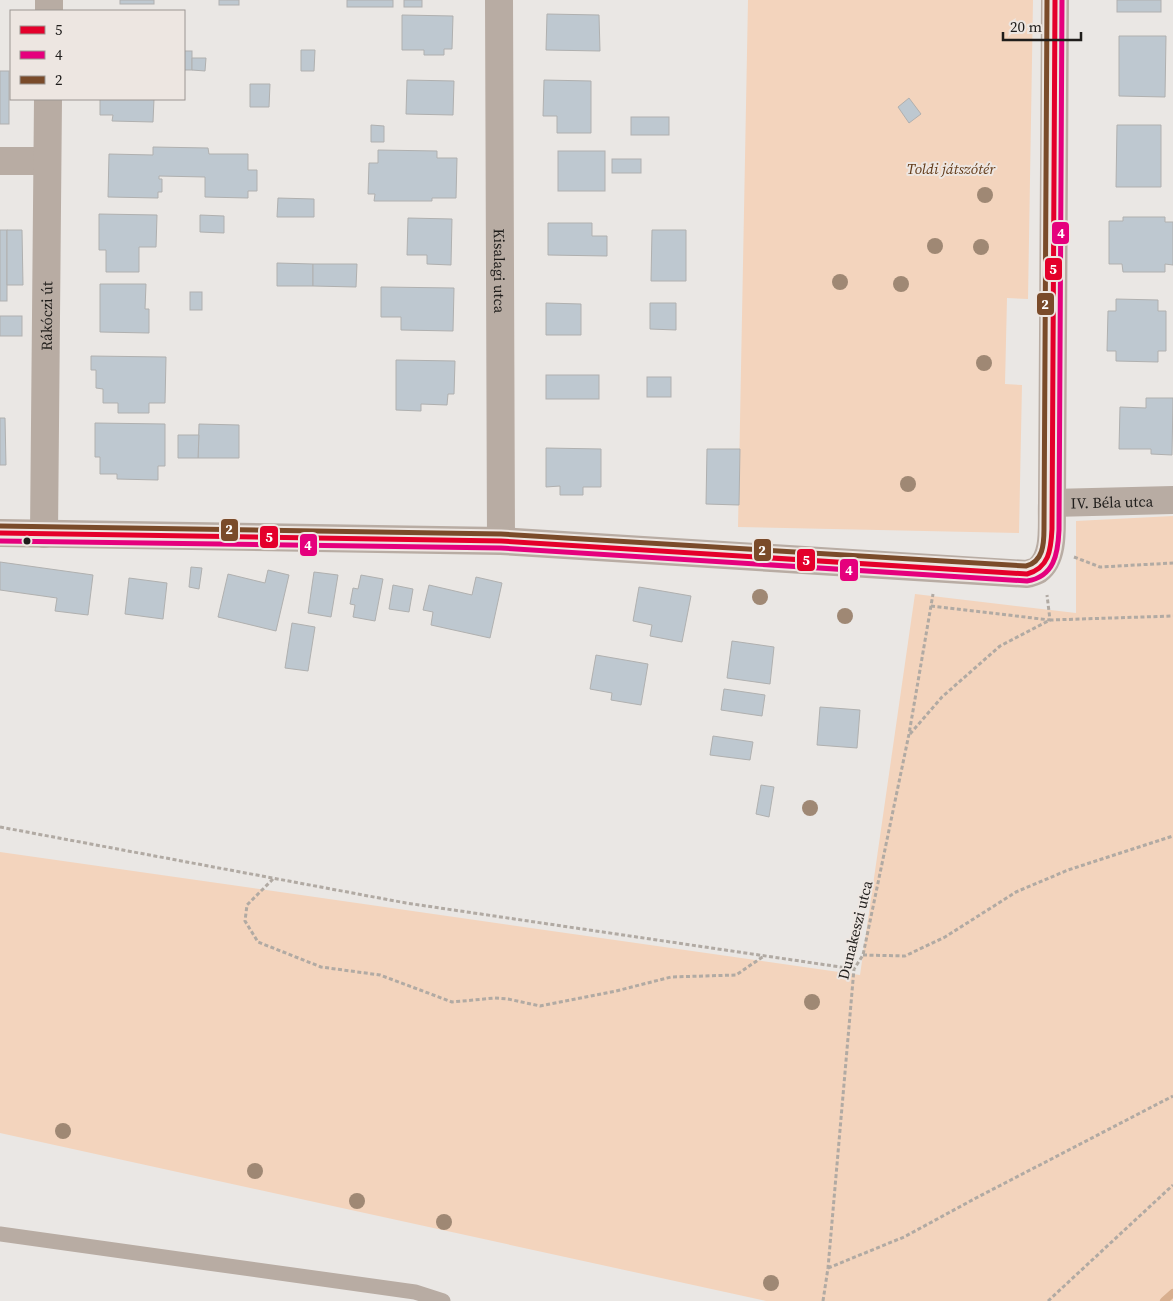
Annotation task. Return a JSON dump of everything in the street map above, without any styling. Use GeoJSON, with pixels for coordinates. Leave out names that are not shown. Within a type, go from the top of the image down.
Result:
{"type":"FeatureCollection","features":[{"type":"Feature","properties":{"kind":"street","name":"Kisalagi utca"},"geometry":{"type":"LineString","coordinates":[[499,0],[501,542]]}},
{"type":"Feature","properties":{"kind":"street"},"geometry":{"type":"LineString","coordinates":[[0,533],[501,542],[1026,574],[1037,571],[1046,560],[1050,548],[1052,503],[1055,0]]}},
{"type":"Feature","properties":{"kind":"street","name":"Rákóczi út"},"geometry":{"type":"LineString","coordinates":[[44,534],[48,100]]}},
{"type":"Feature","properties":{"kind":"street"},"geometry":{"type":"LineString","coordinates":[[0,161],[47,162]]}},
{"type":"Feature","properties":{"kind":"street","name":"IV. Béla utca"},"geometry":{"type":"LineString","coordinates":[[1052,503],[1173,500]]}},
{"type":"Feature","properties":{"kind":"lane"},"geometry":{"type":"LineString","coordinates":[[0,1234],[415,1292],[443,1301]]}},
{"type":"Feature","properties":{"kind":"path"},"geometry":{"type":"LineString","coordinates":[[1050,548],[1100,567],[1173,563]]}},
{"type":"Feature","properties":{"kind":"path","name":"Dunakeszi utca"},"geometry":{"type":"LineString","coordinates":[[823,1301],[828,1268],[854,969],[863,955],[910,734],[936,568]]}},
{"type":"Feature","properties":{"kind":"path"},"geometry":{"type":"LineString","coordinates":[[931,606],[1050,620],[1173,617]]}},
{"type":"Feature","properties":{"kind":"path"},"geometry":{"type":"LineString","coordinates":[[910,734],[942,697],[1000,646],[1050,620]]}},
{"type":"Feature","properties":{"kind":"path"},"geometry":{"type":"LineString","coordinates":[[0,827],[406,903],[854,969]]}},
{"type":"Feature","properties":{"kind":"path"},"geometry":{"type":"LineString","coordinates":[[863,955],[906,956],[945,937],[1016,892],[1068,870],[1173,836]]}},
{"type":"Feature","properties":{"kind":"path"},"geometry":{"type":"LineString","coordinates":[[273,878],[247,905],[245,921],[258,942],[321,967],[380,975],[452,1002],[495,998],[540,1006],[616,991],[671,977],[736,975],[764,956]]}},
{"type":"Feature","properties":{"kind":"path"},"geometry":{"type":"LineString","coordinates":[[828,1268],[904,1237],[1173,1096]]}},
{"type":"Feature","properties":{"kind":"path"},"geometry":{"type":"LineString","coordinates":[[1048,1301],[1173,1185]]}},
{"type":"Feature","properties":{"kind":"green space","name":"Toldi játszótér"},"geometry":{"type":"Polygon","coordinates":[[[748,0],[1033,0],[1028,299],[1007,298],[1005,384],[1022,385],[1019,533],[738,527],[748,0]]]}},
{"type":"Feature","properties":{"kind":"green space"},"geometry":{"type":"Polygon","coordinates":[[[1173,516],[1173,1301],[766,1301],[0,1133],[0,852],[860,975],[915,594],[1076,613],[1076,521],[1173,516]]]}},
{"type":"Feature","properties":{"kind":"building"},"geometry":{"type":"Polygon","coordinates":[[[120,0],[154,0],[154,4],[120,4],[120,0]]]}},
{"type":"Feature","properties":{"kind":"building"},"geometry":{"type":"Polygon","coordinates":[[[219,0],[239,0],[239,5],[219,5],[219,0]]]}},
{"type":"Feature","properties":{"kind":"building"},"geometry":{"type":"Polygon","coordinates":[[[347,0],[393,0],[393,7],[347,7],[347,0]]]}},
{"type":"Feature","properties":{"kind":"building"},"geometry":{"type":"Polygon","coordinates":[[[404,0],[422,0],[422,7],[404,7],[404,0]]]}},
{"type":"Feature","properties":{"kind":"building"},"geometry":{"type":"Polygon","coordinates":[[[1117,0],[1161,0],[1161,12],[1117,12],[1117,0]]]}},
{"type":"Feature","properties":{"kind":"building"},"geometry":{"type":"Polygon","coordinates":[[[547,14],[599,15],[600,51],[546,50],[547,14]]]}},
{"type":"Feature","properties":{"kind":"building"},"geometry":{"type":"Polygon","coordinates":[[[402,15],[453,16],[452,49],[444,49],[444,55],[424,55],[424,50],[402,50],[402,15]]]}},
{"type":"Feature","properties":{"kind":"building"},"geometry":{"type":"Polygon","coordinates":[[[1119,36],[1166,36],[1165,97],[1119,96],[1119,36]]]}},
{"type":"Feature","properties":{"kind":"building"},"geometry":{"type":"Polygon","coordinates":[[[301,50],[315,50],[314,71],[301,71],[301,50]]]}},
{"type":"Feature","properties":{"kind":"building"},"geometry":{"type":"Polygon","coordinates":[[[185,51],[192,51],[192,70],[185,70],[185,51]]]}},
{"type":"Feature","properties":{"kind":"building"},"geometry":{"type":"Polygon","coordinates":[[[192,58],[206,58],[205,71],[192,70],[192,58]]]}},
{"type":"Feature","properties":{"kind":"building"},"geometry":{"type":"Polygon","coordinates":[[[0,71],[9,71],[9,124],[0,124],[0,71]]]}},
{"type":"Feature","properties":{"kind":"building"},"geometry":{"type":"Polygon","coordinates":[[[407,80],[454,81],[453,115],[406,114],[407,80]]]}},
{"type":"Feature","properties":{"kind":"building"},"geometry":{"type":"Polygon","coordinates":[[[544,80],[591,81],[591,133],[557,133],[557,116],[543,116],[544,80]]]}},
{"type":"Feature","properties":{"kind":"building"},"geometry":{"type":"Polygon","coordinates":[[[250,84],[270,84],[269,107],[250,107],[250,84]]]}},
{"type":"Feature","properties":{"kind":"building"},"geometry":{"type":"Polygon","coordinates":[[[909,98],[921,114],[909,123],[898,107],[909,98]]]}},
{"type":"Feature","properties":{"kind":"building"},"geometry":{"type":"Polygon","coordinates":[[[100,100],[154,100],[153,122],[112,121],[113,115],[100,115],[100,100]]]}},
{"type":"Feature","properties":{"kind":"building"},"geometry":{"type":"Polygon","coordinates":[[[631,117],[669,117],[669,135],[631,135],[631,117]]]}},
{"type":"Feature","properties":{"kind":"building"},"geometry":{"type":"Polygon","coordinates":[[[371,125],[384,126],[384,142],[371,142],[371,125]]]}},
{"type":"Feature","properties":{"kind":"building"},"geometry":{"type":"Polygon","coordinates":[[[1117,125],[1161,125],[1161,187],[1116,187],[1117,125]]]}},
{"type":"Feature","properties":{"kind":"building"},"geometry":{"type":"Polygon","coordinates":[[[153,147],[208,148],[209,154],[248,154],[248,170],[257,170],[257,191],[248,191],[248,198],[205,197],[205,177],[159,176],[159,179],[162,179],[162,192],[158,192],[158,198],[108,197],[109,154],[153,155],[153,147]]]}},
{"type":"Feature","properties":{"kind":"building"},"geometry":{"type":"Polygon","coordinates":[[[378,150],[437,151],[437,158],[457,158],[456,198],[432,198],[432,201],[374,201],[375,194],[368,194],[369,163],[378,163],[378,150]]]}},
{"type":"Feature","properties":{"kind":"building"},"geometry":{"type":"Polygon","coordinates":[[[558,151],[605,151],[605,191],[558,191],[558,151]]]}},
{"type":"Feature","properties":{"kind":"building"},"geometry":{"type":"Polygon","coordinates":[[[612,159],[641,159],[641,173],[612,173],[612,159]]]}},
{"type":"Feature","properties":{"kind":"building"},"geometry":{"type":"Polygon","coordinates":[[[278,198],[314,199],[314,217],[277,217],[278,198]]]}},
{"type":"Feature","properties":{"kind":"building"},"geometry":{"type":"Polygon","coordinates":[[[99,214],[157,215],[156,247],[139,247],[139,272],[106,272],[106,250],[99,250],[99,214]]]}},
{"type":"Feature","properties":{"kind":"building"},"geometry":{"type":"Polygon","coordinates":[[[200,215],[224,216],[224,233],[200,232],[200,215]]]}},
{"type":"Feature","properties":{"kind":"building"},"geometry":{"type":"Polygon","coordinates":[[[1123,217],[1165,217],[1165,222],[1173,222],[1173,265],[1165,264],[1165,272],[1123,272],[1122,264],[1109,264],[1109,221],[1123,221],[1123,217]]]}},
{"type":"Feature","properties":{"kind":"building"},"geometry":{"type":"Polygon","coordinates":[[[408,218],[452,219],[451,265],[427,264],[427,255],[407,255],[408,218]]]}},
{"type":"Feature","properties":{"kind":"building"},"geometry":{"type":"Polygon","coordinates":[[[548,223],[592,223],[592,236],[607,236],[607,256],[548,255],[548,223]]]}},
{"type":"Feature","properties":{"kind":"building"},"geometry":{"type":"Polygon","coordinates":[[[0,230],[7,230],[7,301],[0,301],[0,230]]]}},
{"type":"Feature","properties":{"kind":"building"},"geometry":{"type":"Polygon","coordinates":[[[7,230],[22,230],[23,285],[7,285],[7,230]]]}},
{"type":"Feature","properties":{"kind":"building"},"geometry":{"type":"Polygon","coordinates":[[[652,230],[686,230],[686,281],[651,281],[652,230]]]}},
{"type":"Feature","properties":{"kind":"building"},"geometry":{"type":"Polygon","coordinates":[[[277,263],[313,264],[313,286],[277,286],[277,263]]]}},
{"type":"Feature","properties":{"kind":"building"},"geometry":{"type":"Polygon","coordinates":[[[313,264],[357,264],[356,287],[313,286],[313,264]]]}},
{"type":"Feature","properties":{"kind":"building"},"geometry":{"type":"Polygon","coordinates":[[[100,284],[146,284],[145,309],[149,309],[149,333],[100,332],[100,284]]]}},
{"type":"Feature","properties":{"kind":"building"},"geometry":{"type":"Polygon","coordinates":[[[381,287],[454,288],[453,331],[401,330],[401,317],[381,317],[381,287]]]}},
{"type":"Feature","properties":{"kind":"building"},"geometry":{"type":"Polygon","coordinates":[[[190,292],[202,292],[202,310],[190,310],[190,292]]]}},
{"type":"Feature","properties":{"kind":"building"},"geometry":{"type":"Polygon","coordinates":[[[1116,299],[1158,300],[1158,311],[1166,311],[1166,351],[1158,351],[1158,362],[1116,361],[1116,351],[1107,351],[1108,311],[1116,311],[1116,299]]]}},
{"type":"Feature","properties":{"kind":"building"},"geometry":{"type":"Polygon","coordinates":[[[546,303],[581,304],[581,335],[546,335],[546,303]]]}},
{"type":"Feature","properties":{"kind":"building"},"geometry":{"type":"Polygon","coordinates":[[[650,303],[676,303],[676,330],[650,329],[650,303]]]}},
{"type":"Feature","properties":{"kind":"building"},"geometry":{"type":"Polygon","coordinates":[[[0,316],[22,316],[22,336],[0,336],[0,316]]]}},
{"type":"Feature","properties":{"kind":"building"},"geometry":{"type":"Polygon","coordinates":[[[91,356],[166,357],[165,403],[149,403],[149,413],[118,413],[118,403],[103,403],[103,389],[96,388],[96,370],[91,370],[91,356]]]}},
{"type":"Feature","properties":{"kind":"building"},"geometry":{"type":"Polygon","coordinates":[[[396,360],[455,361],[454,394],[448,394],[447,405],[421,404],[421,411],[396,410],[396,360]]]}},
{"type":"Feature","properties":{"kind":"building"},"geometry":{"type":"Polygon","coordinates":[[[546,375],[599,375],[599,399],[546,399],[546,375]]]}},
{"type":"Feature","properties":{"kind":"building"},"geometry":{"type":"Polygon","coordinates":[[[647,377],[671,377],[671,397],[647,397],[647,377]]]}},
{"type":"Feature","properties":{"kind":"building"},"geometry":{"type":"Polygon","coordinates":[[[1146,398],[1173,398],[1172,455],[1151,454],[1151,449],[1119,449],[1120,407],[1146,408],[1146,398]]]}},
{"type":"Feature","properties":{"kind":"building"},"geometry":{"type":"Polygon","coordinates":[[[0,418],[5,418],[6,465],[0,465],[0,418]]]}},
{"type":"Feature","properties":{"kind":"building"},"geometry":{"type":"Polygon","coordinates":[[[95,423],[165,424],[165,466],[158,466],[158,480],[117,479],[117,474],[100,474],[100,457],[95,457],[95,423]]]}},
{"type":"Feature","properties":{"kind":"building"},"geometry":{"type":"Polygon","coordinates":[[[199,424],[239,425],[239,458],[198,458],[199,424]]]}},
{"type":"Feature","properties":{"kind":"building"},"geometry":{"type":"Polygon","coordinates":[[[178,435],[199,435],[198,458],[178,458],[178,435]]]}},
{"type":"Feature","properties":{"kind":"building"},"geometry":{"type":"Polygon","coordinates":[[[546,448],[601,449],[601,487],[583,487],[583,495],[560,495],[560,486],[546,487],[546,448]]]}},
{"type":"Feature","properties":{"kind":"building"},"geometry":{"type":"Polygon","coordinates":[[[707,449],[740,449],[739,505],[706,504],[707,449]]]}},
{"type":"Feature","properties":{"kind":"building"},"geometry":{"type":"Polygon","coordinates":[[[0,562],[93,575],[88,615],[55,611],[57,598],[0,590],[0,562]]]}},
{"type":"Feature","properties":{"kind":"building"},"geometry":{"type":"Polygon","coordinates":[[[191,567],[202,568],[199,589],[189,587],[191,567]]]}},
{"type":"Feature","properties":{"kind":"building"},"geometry":{"type":"Polygon","coordinates":[[[268,570],[289,575],[276,631],[218,617],[228,574],[265,583],[268,570]]]}},
{"type":"Feature","properties":{"kind":"building"},"geometry":{"type":"Polygon","coordinates":[[[314,572],[338,575],[331,617],[308,613],[314,572]]]}},
{"type":"Feature","properties":{"kind":"building"},"geometry":{"type":"Polygon","coordinates":[[[361,575],[383,579],[375,621],[353,617],[355,605],[350,604],[353,588],[358,589],[361,575]]]}},
{"type":"Feature","properties":{"kind":"building"},"geometry":{"type":"Polygon","coordinates":[[[476,577],[502,583],[490,638],[431,625],[433,612],[423,610],[429,585],[472,595],[476,577]]]}},
{"type":"Feature","properties":{"kind":"building"},"geometry":{"type":"Polygon","coordinates":[[[129,578],[167,583],[163,619],[125,614],[129,578]]]}},
{"type":"Feature","properties":{"kind":"building"},"geometry":{"type":"Polygon","coordinates":[[[393,585],[413,589],[409,612],[389,609],[393,585]]]}},
{"type":"Feature","properties":{"kind":"building"},"geometry":{"type":"Polygon","coordinates":[[[639,587],[691,596],[682,642],[650,636],[652,625],[633,621],[639,587]]]}},
{"type":"Feature","properties":{"kind":"building"},"geometry":{"type":"Polygon","coordinates":[[[292,623],[315,627],[308,671],[285,668],[292,623]]]}},
{"type":"Feature","properties":{"kind":"building"},"geometry":{"type":"Polygon","coordinates":[[[732,641],[774,647],[770,684],[727,678],[732,641]]]}},
{"type":"Feature","properties":{"kind":"building"},"geometry":{"type":"Polygon","coordinates":[[[596,655],[648,664],[641,705],[611,700],[612,693],[590,689],[596,655]]]}},
{"type":"Feature","properties":{"kind":"building"},"geometry":{"type":"Polygon","coordinates":[[[724,689],[765,695],[762,716],[721,710],[724,689]]]}},
{"type":"Feature","properties":{"kind":"building"},"geometry":{"type":"Polygon","coordinates":[[[820,707],[860,710],[857,748],[817,745],[820,707]]]}},
{"type":"Feature","properties":{"kind":"building"},"geometry":{"type":"Polygon","coordinates":[[[713,736],[753,742],[750,760],[710,755],[713,736]]]}},
{"type":"Feature","properties":{"kind":"building"},"geometry":{"type":"Polygon","coordinates":[[[761,785],[774,787],[769,817],[756,814],[761,785]]]}},
{"type":"Feature","properties":{"kind":"waterway"},"geometry":{"type":"LineString","coordinates":[[1164,1301],[1173,1293]]}},
{"type":"Feature","properties":{"kind":"transit line","name":"2"},"geometry":{"type":"LineString","coordinates":[[0,526],[501,534],[1026,566],[1032,564],[1041,552],[1044,535],[1047,0]]}},
{"type":"Feature","properties":{"kind":"transit line","name":"5"},"geometry":{"type":"LineString","coordinates":[[0,533],[501,541],[1027,574],[1034,571],[1044,563],[1047,557],[1051,544],[1052,529],[1055,0]]}},
{"type":"Feature","properties":{"kind":"transit line","name":"4"},"geometry":{"type":"LineString","coordinates":[[0,541],[501,548],[1027,581],[1036,579],[1043,575],[1053,563],[1056,556],[1059,530],[1062,0]]}}]}
